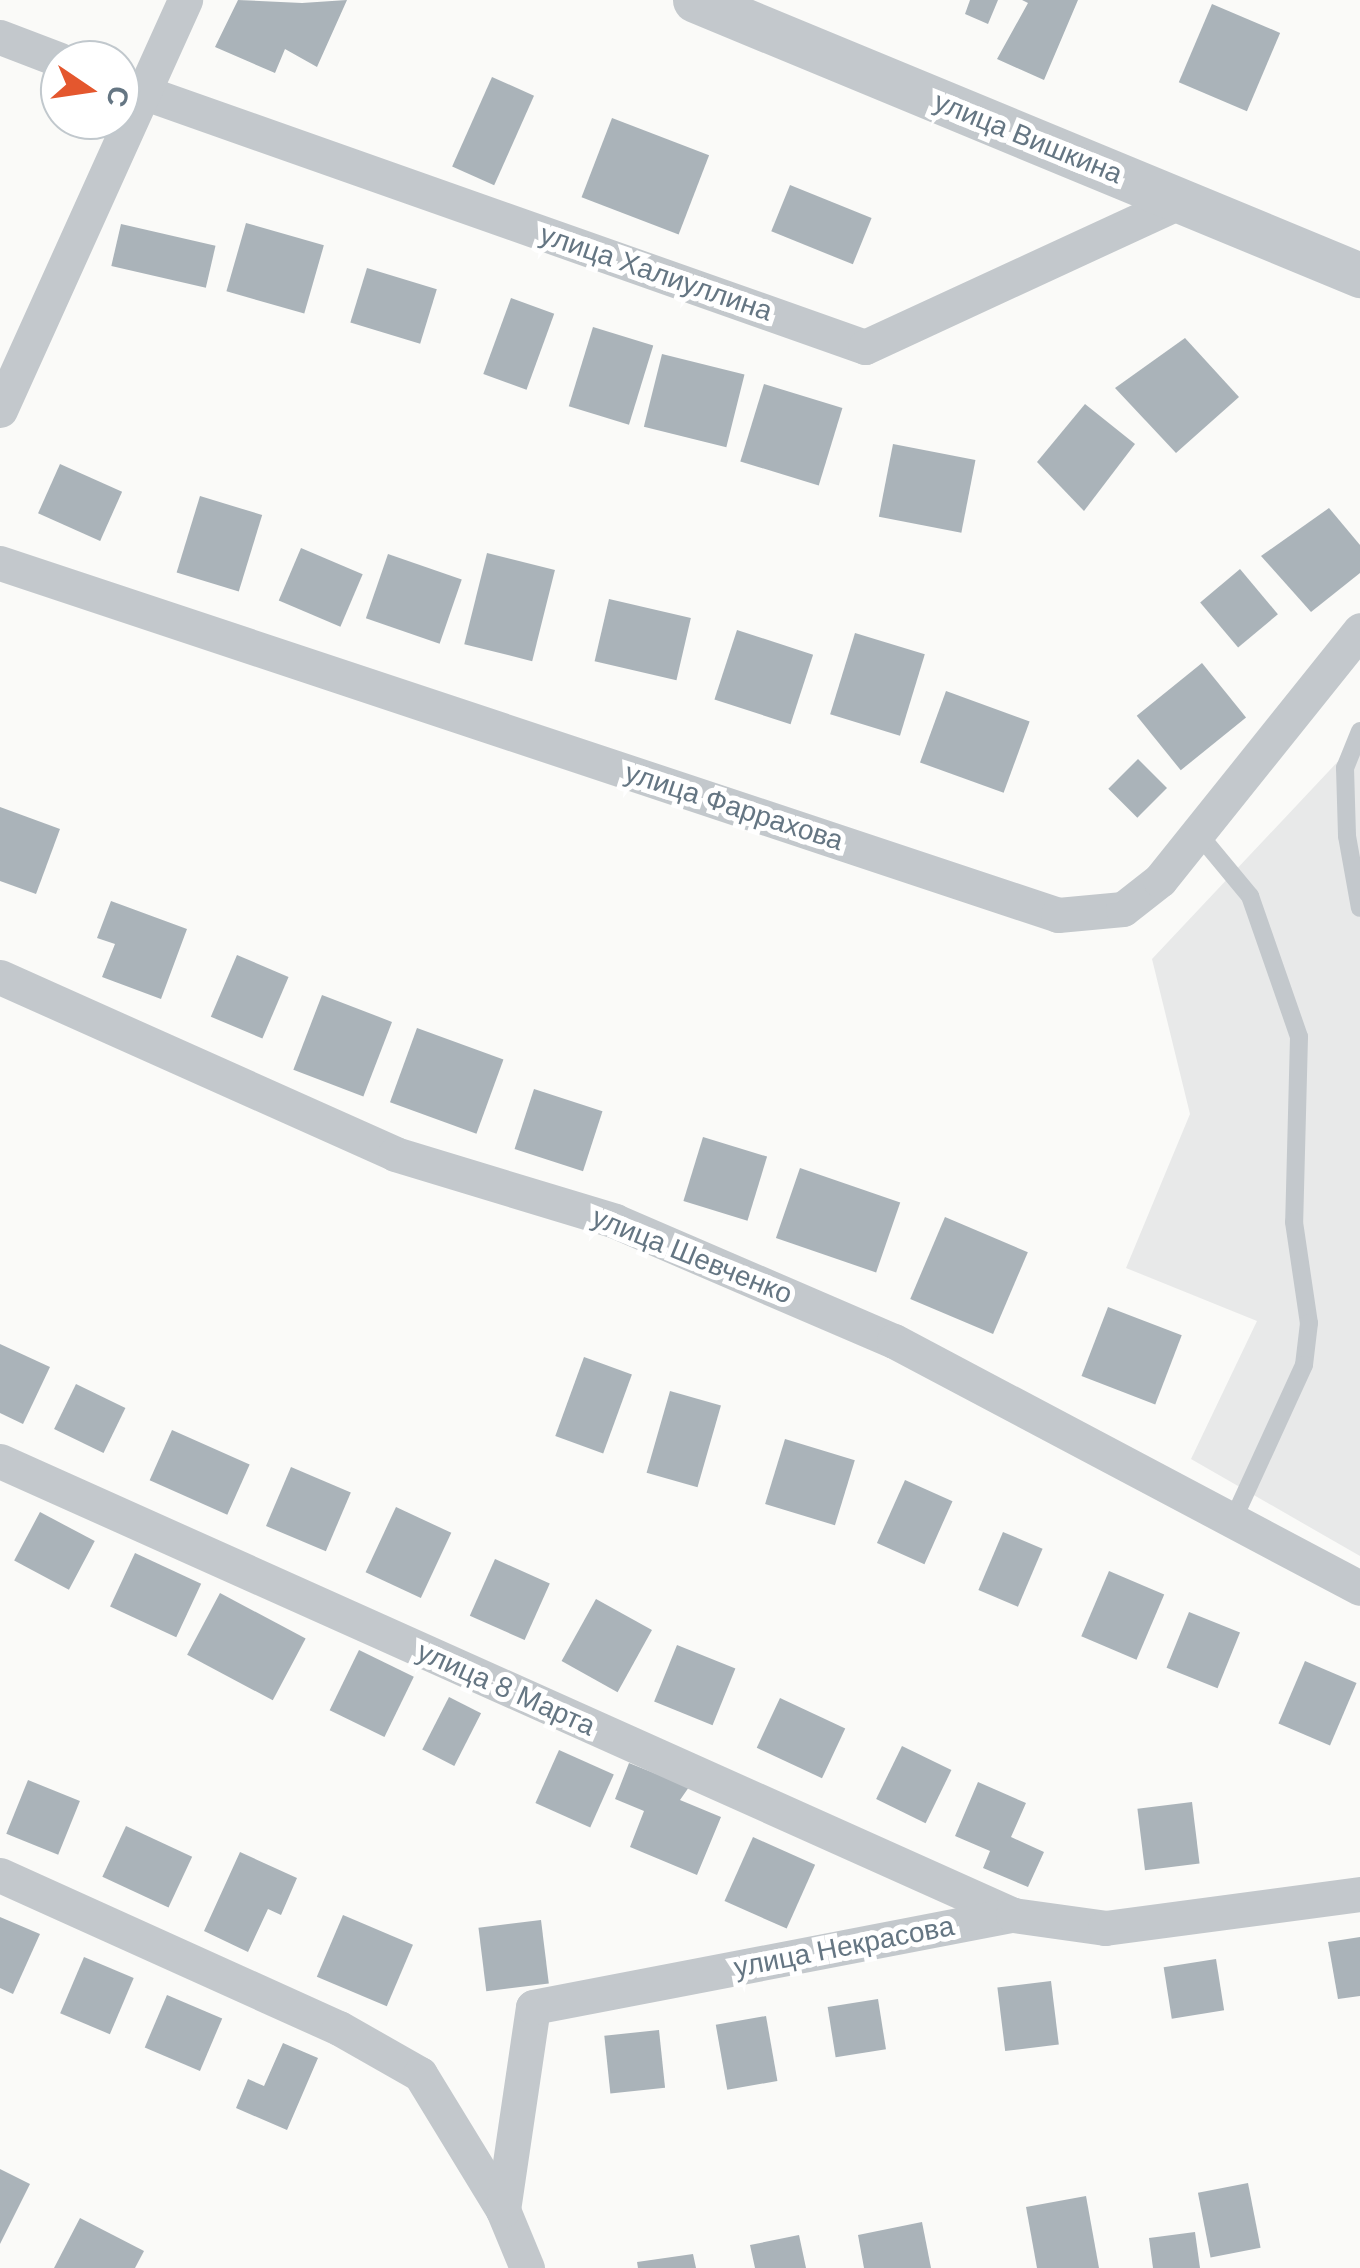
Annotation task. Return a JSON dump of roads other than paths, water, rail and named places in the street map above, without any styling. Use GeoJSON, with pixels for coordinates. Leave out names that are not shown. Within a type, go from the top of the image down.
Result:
{"type":"FeatureCollection","features":[{"type":"Feature","properties":{"kind":"street"},"geometry":{"type":"LineString","coordinates":[[140,75],[186,0]]}},
{"type":"Feature","properties":{"kind":"street","name":"улица Вишкина"},"geometry":{"type":"LineString","coordinates":[[696,0],[1360,275]]}},
{"type":"Feature","properties":{"kind":"street"},"geometry":{"type":"LineString","coordinates":[[0,36],[40,52]]}},
{"type":"Feature","properties":{"kind":"street","name":"улица Халиуллина"},"geometry":{"type":"LineString","coordinates":[[140,91],[865,347],[1180,201]]}},
{"type":"Feature","properties":{"kind":"street"},"geometry":{"type":"LineString","coordinates":[[0,410],[111,140]]}},
{"type":"Feature","properties":{"kind":"street","name":"улица Фаррахова"},"geometry":{"type":"LineString","coordinates":[[0,563],[1058,915],[1122,909],[1201,836],[1360,630]]}},
{"type":"Feature","properties":{"kind":"street","name":"улица Шевченко"},"geometry":{"type":"LineString","coordinates":[[0,977],[395,1154],[615,1221],[894,1341],[1360,1588]]}},
{"type":"Feature","properties":{"kind":"street","name":"улица 8 Марта"},"geometry":{"type":"LineString","coordinates":[[0,1460],[1013,1915]]}},
{"type":"Feature","properties":{"kind":"street"},"geometry":{"type":"LineString","coordinates":[[0,1874],[339,2028],[420,2074],[503,2210],[527,2268]]}},
{"type":"Feature","properties":{"kind":"street","name":"улица Некрасова"},"geometry":{"type":"LineString","coordinates":[[503,2210],[533,2008],[1013,1915],[1105,1928],[1360,1894]]}},
{"type":"Feature","properties":{"kind":"lane"},"geometry":{"type":"LineString","coordinates":[[1360,731],[1345,768],[1347,836],[1360,908]]}},
{"type":"Feature","properties":{"kind":"lane"},"geometry":{"type":"LineString","coordinates":[[1201,836],[1250,896],[1299,1037],[1294,1222],[1309,1323],[1304,1364],[1233,1520]]}}]}
